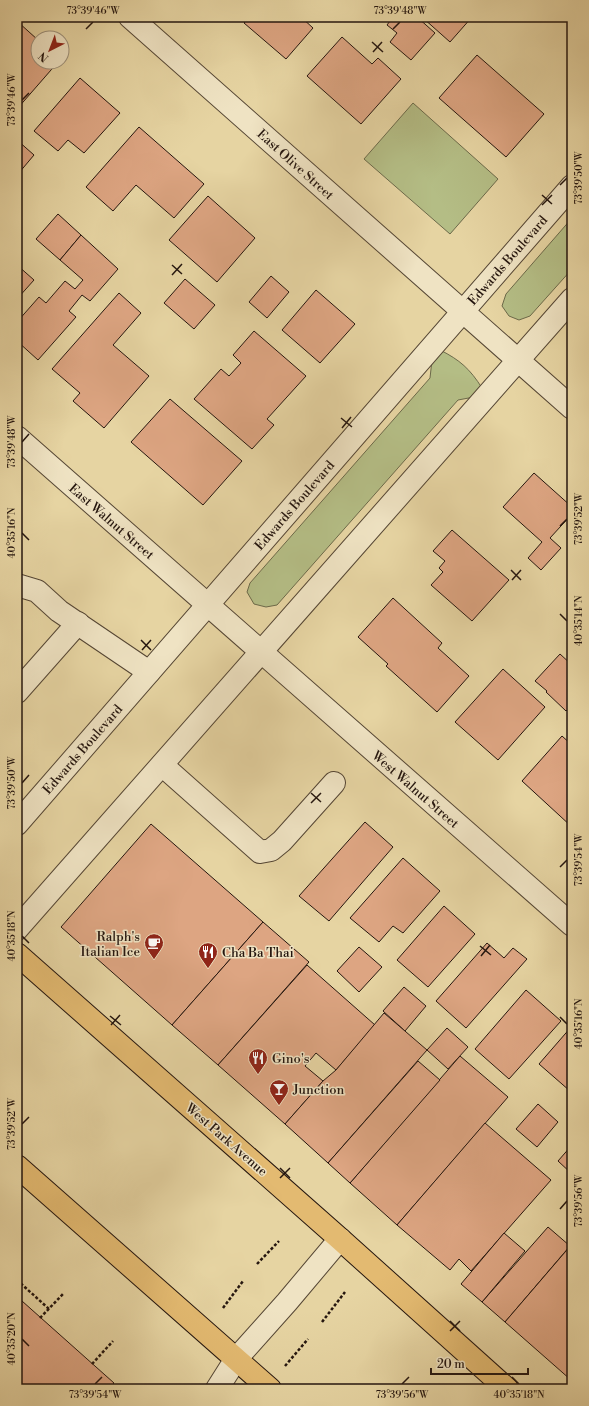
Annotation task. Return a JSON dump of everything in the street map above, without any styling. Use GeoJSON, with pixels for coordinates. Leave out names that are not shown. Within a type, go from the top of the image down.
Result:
{"type":"FeatureCollection","features":[{"type":"Feature","properties":{"kind":"highway","name":"West Park Avenue"},"geometry":{"type":"LineString","coordinates":[[17,954],[340,1238],[507,1389]]}},
{"type":"Feature","properties":{"kind":"highway"},"geometry":{"type":"LineString","coordinates":[[17,1166],[270,1389]]}},
{"type":"Feature","properties":{"kind":"street","name":"East Olive Street"},"geometry":{"type":"LineString","coordinates":[[130,17],[572,408]]}},
{"type":"Feature","properties":{"kind":"street","name":"Edwards Boulevard"},"geometry":{"type":"LineString","coordinates":[[17,824],[572,186]]}},
{"type":"Feature","properties":{"kind":"street"},"geometry":{"type":"LineString","coordinates":[[17,930],[572,299]]}},
{"type":"Feature","properties":{"kind":"street","name":"East Walnut Street"},"geometry":{"type":"LineString","coordinates":[[17,437],[261,652]]}},
{"type":"Feature","properties":{"kind":"street"},"geometry":{"type":"LineString","coordinates":[[17,585],[37,591],[60,610],[149,672]]}},
{"type":"Feature","properties":{"kind":"street"},"geometry":{"type":"LineString","coordinates":[[17,692],[78,623]]}},
{"type":"Feature","properties":{"kind":"street","name":"West Walnut Street"},"geometry":{"type":"LineString","coordinates":[[261,652],[572,925]]}},
{"type":"Feature","properties":{"kind":"street"},"geometry":{"type":"LineString","coordinates":[[162,765],[260,852],[271,850],[282,841],[334,783]]}},
{"type":"Feature","properties":{"kind":"street"},"geometry":{"type":"LineString","coordinates":[[217,1389],[236,1359],[287,1302],[340,1238]]}},
{"type":"Feature","properties":{"kind":"path"},"geometry":{"type":"LineString","coordinates":[[256,1264],[279,1241]]}},
{"type":"Feature","properties":{"kind":"path"},"geometry":{"type":"LineString","coordinates":[[17,1280],[49,1309]]}},
{"type":"Feature","properties":{"kind":"path"},"geometry":{"type":"LineString","coordinates":[[223,1308],[243,1281]]}},
{"type":"Feature","properties":{"kind":"path"},"geometry":{"type":"LineString","coordinates":[[322,1322],[345,1292]]}},
{"type":"Feature","properties":{"kind":"path"},"geometry":{"type":"LineString","coordinates":[[40,1318],[63,1294]]}},
{"type":"Feature","properties":{"kind":"path"},"geometry":{"type":"LineString","coordinates":[[285,1366],[308,1339]]}},
{"type":"Feature","properties":{"kind":"path"},"geometry":{"type":"LineString","coordinates":[[92,1364],[113,1341]]}},
{"type":"Feature","properties":{"kind":"green space"},"geometry":{"type":"Polygon","coordinates":[[[413,103],[498,179],[450,234],[364,159],[413,103]]]}},
{"type":"Feature","properties":{"kind":"green space"},"geometry":{"type":"Polygon","coordinates":[[[572,218],[572,269],[530,316],[519,320],[509,316],[502,306],[506,294],[572,218]]]}},
{"type":"Feature","properties":{"kind":"green space"},"geometry":{"type":"Polygon","coordinates":[[[440,350],[453,357],[464,366],[473,375],[482,388],[474,397],[458,400],[277,605],[266,607],[254,604],[247,592],[250,583],[430,378],[432,360],[440,350]]]}},
{"type":"Feature","properties":{"kind":"building"},"geometry":{"type":"Polygon","coordinates":[[[249,17],[301,17],[313,28],[286,59],[244,23],[249,17]]]}},
{"type":"Feature","properties":{"kind":"building"},"geometry":{"type":"Polygon","coordinates":[[[393,17],[417,17],[435,33],[411,60],[390,42],[397,33],[387,25],[393,17]]]}},
{"type":"Feature","properties":{"kind":"building"},"geometry":{"type":"Polygon","coordinates":[[[472,17],[450,42],[423,18],[472,17]]]}},
{"type":"Feature","properties":{"kind":"building"},"geometry":{"type":"Polygon","coordinates":[[[18,22],[30,33],[30,70],[51,70],[17,109],[18,22]]]}},
{"type":"Feature","properties":{"kind":"building"},"geometry":{"type":"Polygon","coordinates":[[[342,37],[372,64],[378,58],[401,79],[361,124],[307,76],[342,37]]]}},
{"type":"Feature","properties":{"kind":"building"},"geometry":{"type":"Polygon","coordinates":[[[477,55],[544,114],[506,157],[439,98],[477,55]]]}},
{"type":"Feature","properties":{"kind":"building"},"geometry":{"type":"Polygon","coordinates":[[[80,78],[120,113],[84,153],[68,140],[58,151],[34,131],[80,78]]]}},
{"type":"Feature","properties":{"kind":"building"},"geometry":{"type":"Polygon","coordinates":[[[139,127],[204,184],[174,218],[136,185],[113,211],[86,187],[139,127]]]}},
{"type":"Feature","properties":{"kind":"building"},"geometry":{"type":"Polygon","coordinates":[[[17,140],[34,155],[18,174],[17,173],[17,140]]]}},
{"type":"Feature","properties":{"kind":"building"},"geometry":{"type":"Polygon","coordinates":[[[208,196],[255,238],[217,282],[169,240],[208,196]]]}},
{"type":"Feature","properties":{"kind":"building"},"geometry":{"type":"Polygon","coordinates":[[[58,214],[81,235],[60,260],[36,239],[58,214]]]}},
{"type":"Feature","properties":{"kind":"building"},"geometry":{"type":"Polygon","coordinates":[[[81,235],[118,269],[90,301],[82,295],[69,311],[76,317],[38,360],[17,341],[17,322],[39,297],[46,303],[65,281],[75,289],[83,280],[60,260],[81,235]]]}},
{"type":"Feature","properties":{"kind":"building"},"geometry":{"type":"Polygon","coordinates":[[[17,265],[34,280],[17,299],[17,265]]]}},
{"type":"Feature","properties":{"kind":"building"},"geometry":{"type":"Polygon","coordinates":[[[271,276],[289,292],[267,318],[249,302],[271,276]]]}},
{"type":"Feature","properties":{"kind":"building"},"geometry":{"type":"Polygon","coordinates":[[[185,279],[215,305],[194,329],[164,303],[185,279]]]}},
{"type":"Feature","properties":{"kind":"building"},"geometry":{"type":"Polygon","coordinates":[[[316,290],[355,324],[320,363],[282,330],[316,290]]]}},
{"type":"Feature","properties":{"kind":"building"},"geometry":{"type":"Polygon","coordinates":[[[119,293],[141,313],[113,345],[149,376],[104,428],[73,401],[80,393],[52,369],[119,293]]]}},
{"type":"Feature","properties":{"kind":"building"},"geometry":{"type":"Polygon","coordinates":[[[254,331],[306,376],[267,419],[274,425],[252,449],[194,399],[221,369],[229,376],[241,363],[233,355],[254,331]]]}},
{"type":"Feature","properties":{"kind":"building"},"geometry":{"type":"Polygon","coordinates":[[[170,399],[242,461],[203,505],[131,442],[170,399]]]}},
{"type":"Feature","properties":{"kind":"building"},"geometry":{"type":"Polygon","coordinates":[[[534,473],[572,507],[572,514],[550,538],[561,548],[541,570],[528,558],[542,542],[503,507],[534,473]]]}},
{"type":"Feature","properties":{"kind":"building"},"geometry":{"type":"Polygon","coordinates":[[[452,530],[509,580],[472,621],[431,585],[443,572],[439,568],[445,561],[433,551],[452,530]]]}},
{"type":"Feature","properties":{"kind":"building"},"geometry":{"type":"Polygon","coordinates":[[[393,598],[442,643],[438,648],[469,676],[437,712],[386,666],[388,664],[358,637],[393,598]]]}},
{"type":"Feature","properties":{"kind":"building"},"geometry":{"type":"Polygon","coordinates":[[[560,654],[572,665],[572,705],[566,711],[535,681],[560,654]]]}},
{"type":"Feature","properties":{"kind":"building"},"geometry":{"type":"Polygon","coordinates":[[[503,669],[545,707],[498,760],[455,722],[503,669]]]}},
{"type":"Feature","properties":{"kind":"building"},"geometry":{"type":"Polygon","coordinates":[[[562,736],[572,745],[572,827],[522,781],[562,736]]]}},
{"type":"Feature","properties":{"kind":"building"},"geometry":{"type":"Polygon","coordinates":[[[365,822],[393,847],[329,921],[299,896],[365,822]]]}},
{"type":"Feature","properties":{"kind":"building"},"geometry":{"type":"Polygon","coordinates":[[[151,824],[263,922],[172,1025],[61,927],[151,824]]]}},
{"type":"Feature","properties":{"kind":"building"},"geometry":{"type":"Polygon","coordinates":[[[403,858],[440,891],[403,933],[393,926],[379,942],[350,918],[403,858]]]}},
{"type":"Feature","properties":{"kind":"building"},"geometry":{"type":"Polygon","coordinates":[[[444,906],[475,934],[428,987],[397,960],[444,906]]]}},
{"type":"Feature","properties":{"kind":"building"},"geometry":{"type":"Polygon","coordinates":[[[263,922],[309,962],[218,1065],[172,1025],[263,922]]]}},
{"type":"Feature","properties":{"kind":"building"},"geometry":{"type":"Polygon","coordinates":[[[487,943],[504,958],[513,948],[527,959],[466,1028],[436,1001],[487,943]]]}},
{"type":"Feature","properties":{"kind":"building"},"geometry":{"type":"Polygon","coordinates":[[[359,947],[382,967],[359,992],[337,971],[359,947]]]}},
{"type":"Feature","properties":{"kind":"building"},"geometry":{"type":"Polygon","coordinates":[[[307,965],[375,1025],[336,1070],[316,1053],[305,1066],[323,1081],[285,1124],[218,1065],[307,965]]]}},
{"type":"Feature","properties":{"kind":"building"},"geometry":{"type":"Polygon","coordinates":[[[404,987],[426,1006],[405,1031],[383,1011],[404,987]]]}},
{"type":"Feature","properties":{"kind":"building"},"geometry":{"type":"Polygon","coordinates":[[[526,990],[561,1021],[509,1079],[475,1049],[526,990]]]}},
{"type":"Feature","properties":{"kind":"building"},"geometry":{"type":"Polygon","coordinates":[[[384,1013],[427,1050],[328,1163],[285,1124],[323,1081],[336,1070],[384,1013]]]}},
{"type":"Feature","properties":{"kind":"building"},"geometry":{"type":"Polygon","coordinates":[[[572,1026],[572,1089],[570,1091],[539,1064],[572,1026]]]}},
{"type":"Feature","properties":{"kind":"building"},"geometry":{"type":"Polygon","coordinates":[[[447,1028],[468,1047],[448,1069],[427,1050],[447,1028]]]}},
{"type":"Feature","properties":{"kind":"building"},"geometry":{"type":"Polygon","coordinates":[[[460,1056],[508,1097],[397,1225],[350,1183],[460,1056]]]}},
{"type":"Feature","properties":{"kind":"building"},"geometry":{"type":"Polygon","coordinates":[[[418,1061],[440,1080],[350,1183],[328,1163],[418,1061]]]}},
{"type":"Feature","properties":{"kind":"building"},"geometry":{"type":"Polygon","coordinates":[[[538,1104],[558,1122],[537,1147],[516,1129],[538,1104]]]}},
{"type":"Feature","properties":{"kind":"building"},"geometry":{"type":"Polygon","coordinates":[[[485,1123],[551,1180],[471,1271],[459,1259],[450,1270],[397,1225],[485,1123]]]}},
{"type":"Feature","properties":{"kind":"building"},"geometry":{"type":"Polygon","coordinates":[[[572,1145],[572,1174],[558,1161],[572,1145]]]}},
{"type":"Feature","properties":{"kind":"building"},"geometry":{"type":"Polygon","coordinates":[[[548,1227],[570,1246],[505,1322],[482,1302],[548,1227]]]}},
{"type":"Feature","properties":{"kind":"building"},"geometry":{"type":"Polygon","coordinates":[[[504,1233],[525,1251],[482,1302],[461,1284],[504,1233]]]}},
{"type":"Feature","properties":{"kind":"building"},"geometry":{"type":"Polygon","coordinates":[[[572,1244],[572,1379],[571,1380],[505,1322],[572,1244]]]}},
{"type":"Feature","properties":{"kind":"building"},"geometry":{"type":"Polygon","coordinates":[[[22,1301],[114,1383],[110,1388],[111,1389],[24,1389],[17,1383],[17,1306],[22,1301]]]}},
{"type":"Feature","properties":{"kind":"place","name":"Ralph's Italian Ice"},"geometry":{"type":"Point","coordinates":[154,960]}},
{"type":"Feature","properties":{"kind":"place","name":"Cha Ba Thai"},"geometry":{"type":"Point","coordinates":[208,969]}},
{"type":"Feature","properties":{"kind":"place","name":"Gino's"},"geometry":{"type":"Point","coordinates":[258,1075]}},
{"type":"Feature","properties":{"kind":"place","name":"Junction"},"geometry":{"type":"Point","coordinates":[279,1106]}}]}
